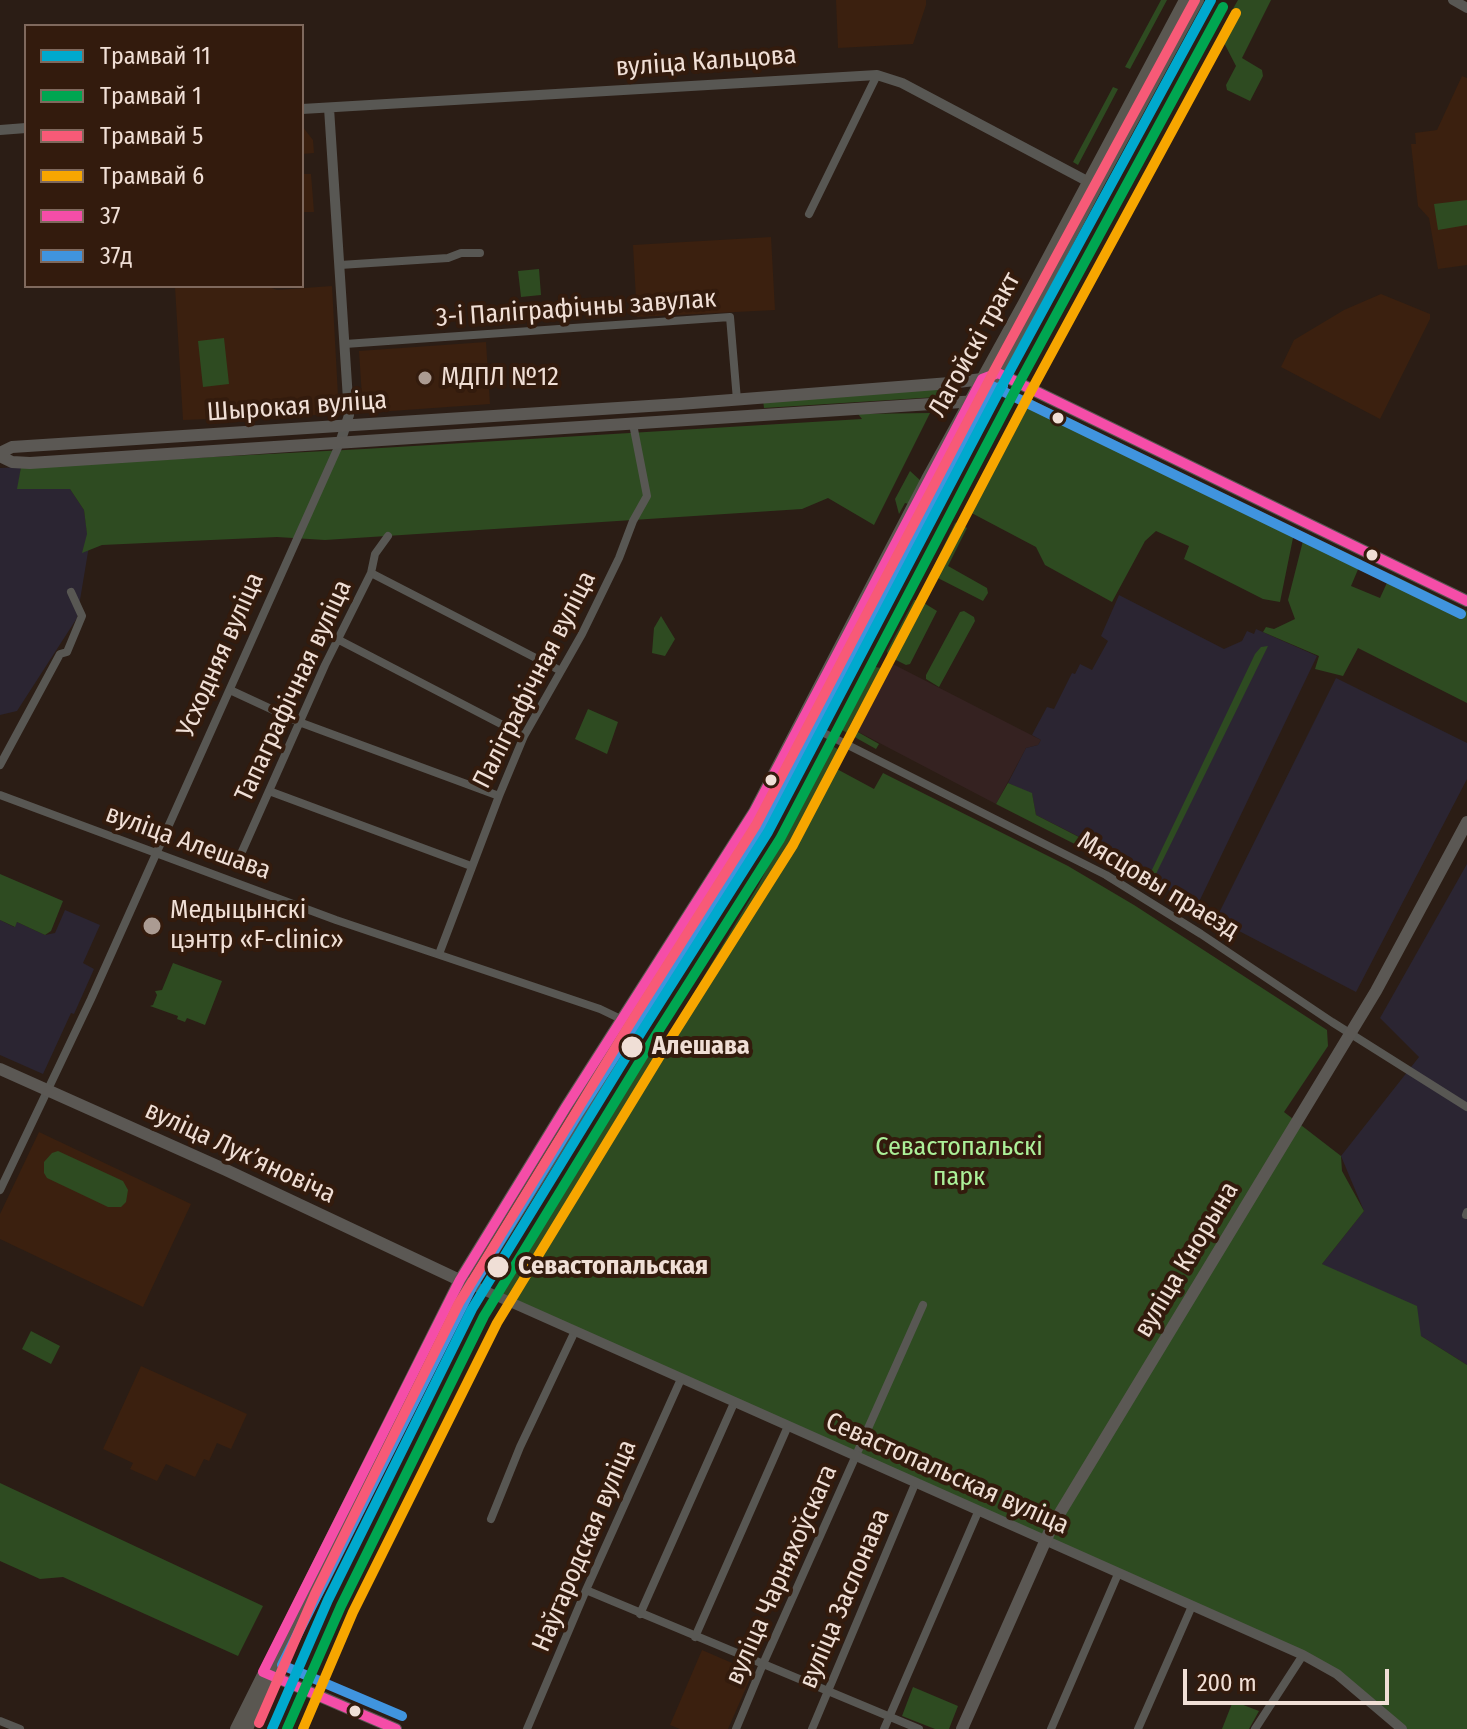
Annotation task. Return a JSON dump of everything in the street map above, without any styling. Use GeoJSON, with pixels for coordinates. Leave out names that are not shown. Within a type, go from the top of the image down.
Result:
{"type":"FeatureCollection","features":[{"type":"Feature","properties":{"kind":"main road","name":"Лагойскі тракт"},"geometry":{"type":"LineString","coordinates":[[1159,62],[1185,0]]}},
{"type":"Feature","properties":{"kind":"main road","name":"Лагойскі тракт"},"geometry":{"type":"LineString","coordinates":[[807,724],[963,406],[982,379],[1159,62],[1198,0]]}},
{"type":"Feature","properties":{"kind":"main road","name":"Лагойскі тракт"},"geometry":{"type":"LineString","coordinates":[[268,1674],[466,1283],[807,724],[984,401],[1092,184]]}},
{"type":"Feature","properties":{"kind":"main road","name":"Шырокая вуліца"},"geometry":{"type":"LineString","coordinates":[[984,401],[963,406],[754,416],[30,463],[12,462],[0,454],[12,447],[737,400],[982,379],[998,373]]}},
{"type":"Feature","properties":{"kind":"main road"},"geometry":{"type":"LineString","coordinates":[[998,373],[1467,601]]}},
{"type":"Feature","properties":{"kind":"main road"},"geometry":{"type":"LineString","coordinates":[[752,398],[754,416]]}},
{"type":"Feature","properties":{"kind":"main road","name":"вуліца Кнорына"},"geometry":{"type":"LineString","coordinates":[[962,1729],[1052,1526],[1351,1033],[1467,822]]}},
{"type":"Feature","properties":{"kind":"main road","name":"вуліца Лукʼяновіча"},"geometry":{"type":"LineString","coordinates":[[0,1069],[226,1170],[466,1283]]}},
{"type":"Feature","properties":{"kind":"main road"},"geometry":{"type":"LineString","coordinates":[[236,1729],[268,1674]]}},
{"type":"Feature","properties":{"kind":"main road"},"geometry":{"type":"LineString","coordinates":[[247,1729],[268,1674]]}},
{"type":"Feature","properties":{"kind":"main road"},"geometry":{"type":"LineString","coordinates":[[268,1674],[396,1729]]}},
{"type":"Feature","properties":{"kind":"street"},"geometry":{"type":"LineString","coordinates":[[1453,0],[1467,8]]}},
{"type":"Feature","properties":{"kind":"street"},"geometry":{"type":"LineString","coordinates":[[809,214],[877,75]]}},
{"type":"Feature","properties":{"kind":"street","name":"вуліца Кальцова"},"geometry":{"type":"LineString","coordinates":[[304,109],[877,75],[902,83],[1092,184]]}},
{"type":"Feature","properties":{"kind":"street","name":"Усходняя вуліца"},"geometry":{"type":"LineString","coordinates":[[0,1190],[8,1162],[49,1091],[347,426],[345,344],[329,108]]}},
{"type":"Feature","properties":{"kind":"street"},"geometry":{"type":"LineString","coordinates":[[0,130],[24,128]]}},
{"type":"Feature","properties":{"kind":"street"},"geometry":{"type":"LineString","coordinates":[[340,265],[480,253]]}},
{"type":"Feature","properties":{"kind":"street","name":"3-і Паліграфічны завулак"},"geometry":{"type":"LineString","coordinates":[[345,344],[730,317],[737,400]]}},
{"type":"Feature","properties":{"kind":"street","name":"Паліграфічная вуліца"},"geometry":{"type":"LineString","coordinates":[[439,954],[524,736],[582,634],[647,496],[633,424]]}},
{"type":"Feature","properties":{"kind":"street","name":"Тапаграфічная вуліца"},"geometry":{"type":"LineString","coordinates":[[236,865],[299,722],[371,573],[375,554],[388,536]]}},
{"type":"Feature","properties":{"kind":"street"},"geometry":{"type":"LineString","coordinates":[[371,573],[561,671]]}},
{"type":"Feature","properties":{"kind":"street"},"geometry":{"type":"LineString","coordinates":[[0,765],[60,654],[67,652],[82,616],[71,592]]}},
{"type":"Feature","properties":{"kind":"street"},"geometry":{"type":"LineString","coordinates":[[339,640],[524,736]]}},
{"type":"Feature","properties":{"kind":"street"},"geometry":{"type":"LineString","coordinates":[[230,690],[299,722],[499,796]]}},
{"type":"Feature","properties":{"kind":"street","name":"Мясцовы праезд"},"geometry":{"type":"LineString","coordinates":[[807,724],[1106,875],[1467,1107]]}},
{"type":"Feature","properties":{"kind":"street"},"geometry":{"type":"LineString","coordinates":[[269,791],[471,866]]}},
{"type":"Feature","properties":{"kind":"street","name":"вуліца Алешава"},"geometry":{"type":"LineString","coordinates":[[0,795],[342,922],[600,1009],[627,1023]]}},
{"type":"Feature","properties":{"kind":"street","name":"Севастопальская вуліца"},"geometry":{"type":"LineString","coordinates":[[466,1283],[1303,1655],[1337,1674],[1402,1729]]}},
{"type":"Feature","properties":{"kind":"street","name":"вуліца Чарняхоўскага"},"geometry":{"type":"LineString","coordinates":[[736,1729],[923,1305]]}},
{"type":"Feature","properties":{"kind":"street"},"geometry":{"type":"LineString","coordinates":[[491,1519],[520,1447],[575,1331]]}},
{"type":"Feature","properties":{"kind":"street","name":"Наўгародская вуліца"},"geometry":{"type":"LineString","coordinates":[[527,1729],[681,1379]]}},
{"type":"Feature","properties":{"kind":"street"},"geometry":{"type":"LineString","coordinates":[[640,1614],[734,1403]]}},
{"type":"Feature","properties":{"kind":"street"},"geometry":{"type":"LineString","coordinates":[[695,1637],[788,1426]]}},
{"type":"Feature","properties":{"kind":"street","name":"вуліца Заслонава"},"geometry":{"type":"LineString","coordinates":[[812,1729],[915,1484]]}},
{"type":"Feature","properties":{"kind":"street"},"geometry":{"type":"LineString","coordinates":[[884,1729],[978,1512]]}},
{"type":"Feature","properties":{"kind":"street"},"geometry":{"type":"LineString","coordinates":[[1051,1729],[1118,1574]]}},
{"type":"Feature","properties":{"kind":"street"},"geometry":{"type":"LineString","coordinates":[[586,1590],[919,1729]]}},
{"type":"Feature","properties":{"kind":"street"},"geometry":{"type":"LineString","coordinates":[[1138,1729],[1192,1606]]}},
{"type":"Feature","properties":{"kind":"street"},"geometry":{"type":"LineString","coordinates":[[1255,1729],[1303,1655]]}},
{"type":"Feature","properties":{"kind":"street"},"geometry":{"type":"LineString","coordinates":[[0,1721],[20,1729]]}},
{"type":"Feature","properties":{"kind":"shaded area"},"geometry":{"type":"Polygon","coordinates":[[[836,0],[926,0],[926,5],[913,44],[838,48],[836,0]]]}},
{"type":"Feature","properties":{"kind":"shaded area"},"geometry":{"type":"Polygon","coordinates":[[[1462,76],[1467,78],[1467,265],[1438,269],[1429,218],[1418,206],[1411,144],[1416,144],[1415,133],[1437,130],[1462,76]]]}},
{"type":"Feature","properties":{"kind":"shaded area"},"geometry":{"type":"Polygon","coordinates":[[[304,129],[313,140],[314,153],[304,154],[304,129]]]}},
{"type":"Feature","properties":{"kind":"shaded area"},"geometry":{"type":"Polygon","coordinates":[[[304,174],[311,174],[314,212],[304,212],[304,174]]]}},
{"type":"Feature","properties":{"kind":"shaded area"},"geometry":{"type":"Polygon","coordinates":[[[771,237],[775,310],[637,317],[633,245],[771,237]]]}},
{"type":"Feature","properties":{"kind":"shaded area"},"geometry":{"type":"Polygon","coordinates":[[[332,286],[339,414],[183,420],[175,288],[277,290],[332,286]]]}},
{"type":"Feature","properties":{"kind":"shaded area"},"geometry":{"type":"Polygon","coordinates":[[[1381,294],[1430,314],[1430,319],[1380,419],[1281,367],[1294,340],[1344,310],[1381,294]]]}},
{"type":"Feature","properties":{"kind":"shaded area","name":"МДПЛ №12"},"geometry":{"type":"Polygon","coordinates":[[[486,342],[490,404],[363,413],[359,351],[486,342]]]}},
{"type":"Feature","properties":{"kind":"shaded area"},"geometry":{"type":"Polygon","coordinates":[[[21,467],[18,488],[70,489],[84,510],[89,546],[77,618],[17,711],[0,715],[0,468],[21,467]]]}},
{"type":"Feature","properties":{"kind":"shaded area"},"geometry":{"type":"Polygon","coordinates":[[[1119,595],[1224,649],[1242,641],[1247,631],[1254,634],[1256,629],[1317,656],[1197,906],[1133,870],[1135,866],[1127,861],[1036,815],[1032,794],[1008,783],[1026,748],[1038,745],[1041,740],[1032,735],[1047,707],[1054,709],[1072,673],[1075,674],[1080,664],[1092,670],[1108,641],[1101,636],[1119,595]]]}},
{"type":"Feature","properties":{"kind":"shaded area"},"geometry":{"type":"Polygon","coordinates":[[[885,660],[1041,740],[1038,745],[1026,748],[996,804],[849,727],[885,660]]]}},
{"type":"Feature","properties":{"kind":"shaded area"},"geometry":{"type":"Polygon","coordinates":[[[1336,678],[1467,743],[1467,779],[1356,992],[1216,919],[1336,678]]]}},
{"type":"Feature","properties":{"kind":"shaded area"},"geometry":{"type":"Polygon","coordinates":[[[1467,864],[1467,1365],[1421,1336],[1322,1264],[1364,1211],[1341,1156],[1419,1057],[1380,1018],[1467,864]]]}},
{"type":"Feature","properties":{"kind":"shaded area"},"geometry":{"type":"Polygon","coordinates":[[[65,910],[100,925],[83,963],[94,969],[43,1074],[0,1055],[0,920],[14,927],[17,922],[45,935],[55,933],[65,910]]]}},
{"type":"Feature","properties":{"kind":"shaded area"},"geometry":{"type":"Polygon","coordinates":[[[39,1132],[191,1204],[143,1307],[0,1239],[0,1214],[39,1132]]]}},
{"type":"Feature","properties":{"kind":"shaded area"},"geometry":{"type":"Polygon","coordinates":[[[141,1366],[247,1414],[231,1449],[217,1443],[209,1461],[204,1459],[195,1477],[166,1464],[157,1481],[130,1469],[133,1463],[103,1449],[141,1366]]]}},
{"type":"Feature","properties":{"kind":"shaded area"},"geometry":{"type":"Polygon","coordinates":[[[702,1650],[753,1672],[728,1729],[680,1729],[670,1725],[702,1650]]]}},
{"type":"Feature","properties":{"kind":"green space"},"geometry":{"type":"Polygon","coordinates":[[[1161,0],[1167,0],[1130,69],[1125,67],[1161,0]]]}},
{"type":"Feature","properties":{"kind":"green space"},"geometry":{"type":"Polygon","coordinates":[[[1238,0],[1271,0],[1242,58],[1262,70],[1263,76],[1250,101],[1227,90],[1226,85],[1236,66],[1222,39],[1222,28],[1238,0]]]}},
{"type":"Feature","properties":{"kind":"green space"},"geometry":{"type":"Polygon","coordinates":[[[1113,87],[1118,89],[1078,165],[1073,162],[1113,87]]]}},
{"type":"Feature","properties":{"kind":"green space"},"geometry":{"type":"Polygon","coordinates":[[[1467,200],[1467,225],[1438,230],[1434,204],[1467,200]]]}},
{"type":"Feature","properties":{"kind":"green space"},"geometry":{"type":"Polygon","coordinates":[[[539,269],[541,295],[521,297],[518,271],[539,269]]]}},
{"type":"Feature","properties":{"kind":"green space"},"geometry":{"type":"Polygon","coordinates":[[[224,338],[229,384],[203,387],[198,341],[224,338]]]}},
{"type":"Feature","properties":{"kind":"green space"},"geometry":{"type":"Polygon","coordinates":[[[942,388],[937,397],[764,408],[763,400],[942,388]]]}},
{"type":"Feature","properties":{"kind":"green space"},"geometry":{"type":"Polygon","coordinates":[[[1026,397],[1295,528],[1280,602],[1263,599],[1184,559],[1189,546],[1156,531],[1145,541],[1112,602],[1045,565],[1036,547],[964,509],[1026,397]]]}},
{"type":"Feature","properties":{"kind":"green space"},"geometry":{"type":"Polygon","coordinates":[[[930,413],[874,525],[828,498],[802,509],[325,540],[277,537],[102,545],[82,553],[87,534],[84,510],[70,489],[17,489],[21,467],[862,419],[858,414],[930,413]]]}},
{"type":"Feature","properties":{"kind":"green space"},"geometry":{"type":"Polygon","coordinates":[[[910,471],[921,481],[909,504],[905,503],[899,514],[895,499],[910,471]]]}},
{"type":"Feature","properties":{"kind":"green space"},"geometry":{"type":"Polygon","coordinates":[[[958,522],[967,528],[948,566],[987,588],[988,593],[983,601],[930,574],[958,522]]]}},
{"type":"Feature","properties":{"kind":"green space"},"geometry":{"type":"Polygon","coordinates":[[[1305,533],[1362,560],[1351,586],[1380,598],[1391,574],[1467,611],[1467,703],[1358,648],[1343,676],[1315,669],[1319,656],[1263,632],[1266,627],[1274,629],[1295,619],[1288,600],[1305,533]]]}},
{"type":"Feature","properties":{"kind":"green space"},"geometry":{"type":"Polygon","coordinates":[[[914,600],[937,611],[910,664],[906,665],[888,656],[887,651],[914,600]]]}},
{"type":"Feature","properties":{"kind":"green space"},"geometry":{"type":"Polygon","coordinates":[[[964,611],[975,621],[939,687],[926,679],[926,675],[960,612],[964,611]]]}},
{"type":"Feature","properties":{"kind":"green space"},"geometry":{"type":"Polygon","coordinates":[[[661,616],[675,639],[665,656],[652,653],[654,628],[661,616]]]}},
{"type":"Feature","properties":{"kind":"green space"},"geometry":{"type":"Polygon","coordinates":[[[1268,646],[1154,878],[1150,874],[1255,654],[1261,647],[1268,646]]]}},
{"type":"Feature","properties":{"kind":"green space"},"geometry":{"type":"Polygon","coordinates":[[[875,667],[881,668],[849,727],[879,744],[876,749],[842,730],[875,667]]]}},
{"type":"Feature","properties":{"kind":"green space"},"geometry":{"type":"Polygon","coordinates":[[[588,709],[618,722],[607,754],[575,739],[588,709]]]}},
{"type":"Feature","properties":{"kind":"green space","name":"Севастопальскі парк"},"geometry":{"type":"Polygon","coordinates":[[[834,747],[843,752],[835,768],[874,789],[883,773],[1068,866],[1327,1030],[1328,1046],[1284,1112],[1341,1156],[1342,1171],[1364,1211],[1322,1264],[1417,1306],[1421,1336],[1467,1365],[1467,1729],[1407,1729],[1338,1672],[495,1294],[641,1062],[667,1038],[759,884],[826,753],[834,747]]]}},
{"type":"Feature","properties":{"kind":"green space"},"geometry":{"type":"Polygon","coordinates":[[[1008,783],[1032,793],[1036,815],[1112,854],[1108,861],[996,804],[1008,783]]]}},
{"type":"Feature","properties":{"kind":"green space"},"geometry":{"type":"Polygon","coordinates":[[[0,874],[63,901],[51,931],[45,935],[17,922],[15,927],[0,920],[0,874]]]}},
{"type":"Feature","properties":{"kind":"green space"},"geometry":{"type":"Polygon","coordinates":[[[173,963],[222,981],[205,1025],[187,1018],[185,1022],[177,1019],[178,1016],[150,1006],[157,995],[155,991],[162,990],[173,963]]]}},
{"type":"Feature","properties":{"kind":"green space"},"geometry":{"type":"Polygon","coordinates":[[[58,1151],[123,1181],[128,1190],[126,1202],[121,1207],[108,1207],[47,1178],[44,1162],[58,1151]]]}},
{"type":"Feature","properties":{"kind":"green space"},"geometry":{"type":"Polygon","coordinates":[[[31,1331],[60,1346],[51,1364],[22,1349],[31,1331]]]}},
{"type":"Feature","properties":{"kind":"green space"},"geometry":{"type":"Polygon","coordinates":[[[0,1483],[263,1606],[238,1656],[63,1577],[40,1579],[0,1561],[0,1483]]]}},
{"type":"Feature","properties":{"kind":"green space"},"geometry":{"type":"Polygon","coordinates":[[[913,1687],[958,1706],[949,1729],[935,1729],[902,1716],[913,1687]]]}},
{"type":"Feature","properties":{"kind":"green space"},"geometry":{"type":"Polygon","coordinates":[[[1233,1701],[1259,1711],[1249,1729],[1222,1729],[1233,1701]]]}},
{"type":"Feature","properties":{"kind":"tram line","name":"5"},"geometry":{"type":"LineString","coordinates":[[259,1723],[315,1594],[459,1303],[756,825],[994,371],[1195,0]]}},
{"type":"Feature","properties":{"kind":"tram line","name":"11"},"geometry":{"type":"LineString","coordinates":[[272,1729],[328,1600],[472,1309],[768,832],[1006,378],[1211,0]]}},
{"type":"Feature","properties":{"kind":"tram line","name":"1"},"geometry":{"type":"LineString","coordinates":[[287,1729],[341,1606],[484,1316],[780,839],[1018,385],[1223,7]]}},
{"type":"Feature","properties":{"kind":"tram line","name":"6"},"geometry":{"type":"LineString","coordinates":[[303,1729],[353,1612],[497,1323],[793,845],[1031,391],[1236,13]]}},
{"type":"Feature","properties":{"kind":"transit line","name":"37"},"geometry":{"type":"LineString","coordinates":[[998,373],[1467,601]]}},
{"type":"Feature","properties":{"kind":"transit line","name":"37"},"geometry":{"type":"LineString","coordinates":[[396,1729],[263,1672],[460,1280],[754,812],[982,379],[998,373]]}},
{"type":"Feature","properties":{"kind":"transit line","name":"37д"},"geometry":{"type":"LineString","coordinates":[[992,386],[1461,614]]}},
{"type":"Feature","properties":{"kind":"transit line","name":"37д"},"geometry":{"type":"LineString","coordinates":[[402,1716],[282,1665],[472,1287],[578,1114],[766,820],[992,390],[1003,386]]}},
{"type":"Feature","properties":{"kind":"place","name":"МДПЛ №12"},"geometry":{"type":"Point","coordinates":[425,378]}},
{"type":"Feature","properties":{"kind":"place","name":"Медыцынскі цэнтр «F-clinic»"},"geometry":{"type":"Point","coordinates":[152,926]}},
{"type":"Feature","properties":{"kind":"place","name":"Алешава"},"geometry":{"type":"Point","coordinates":[632,1047]}},
{"type":"Feature","properties":{"kind":"place","name":"Севастопальская"},"geometry":{"type":"Point","coordinates":[498,1267]}}]}
